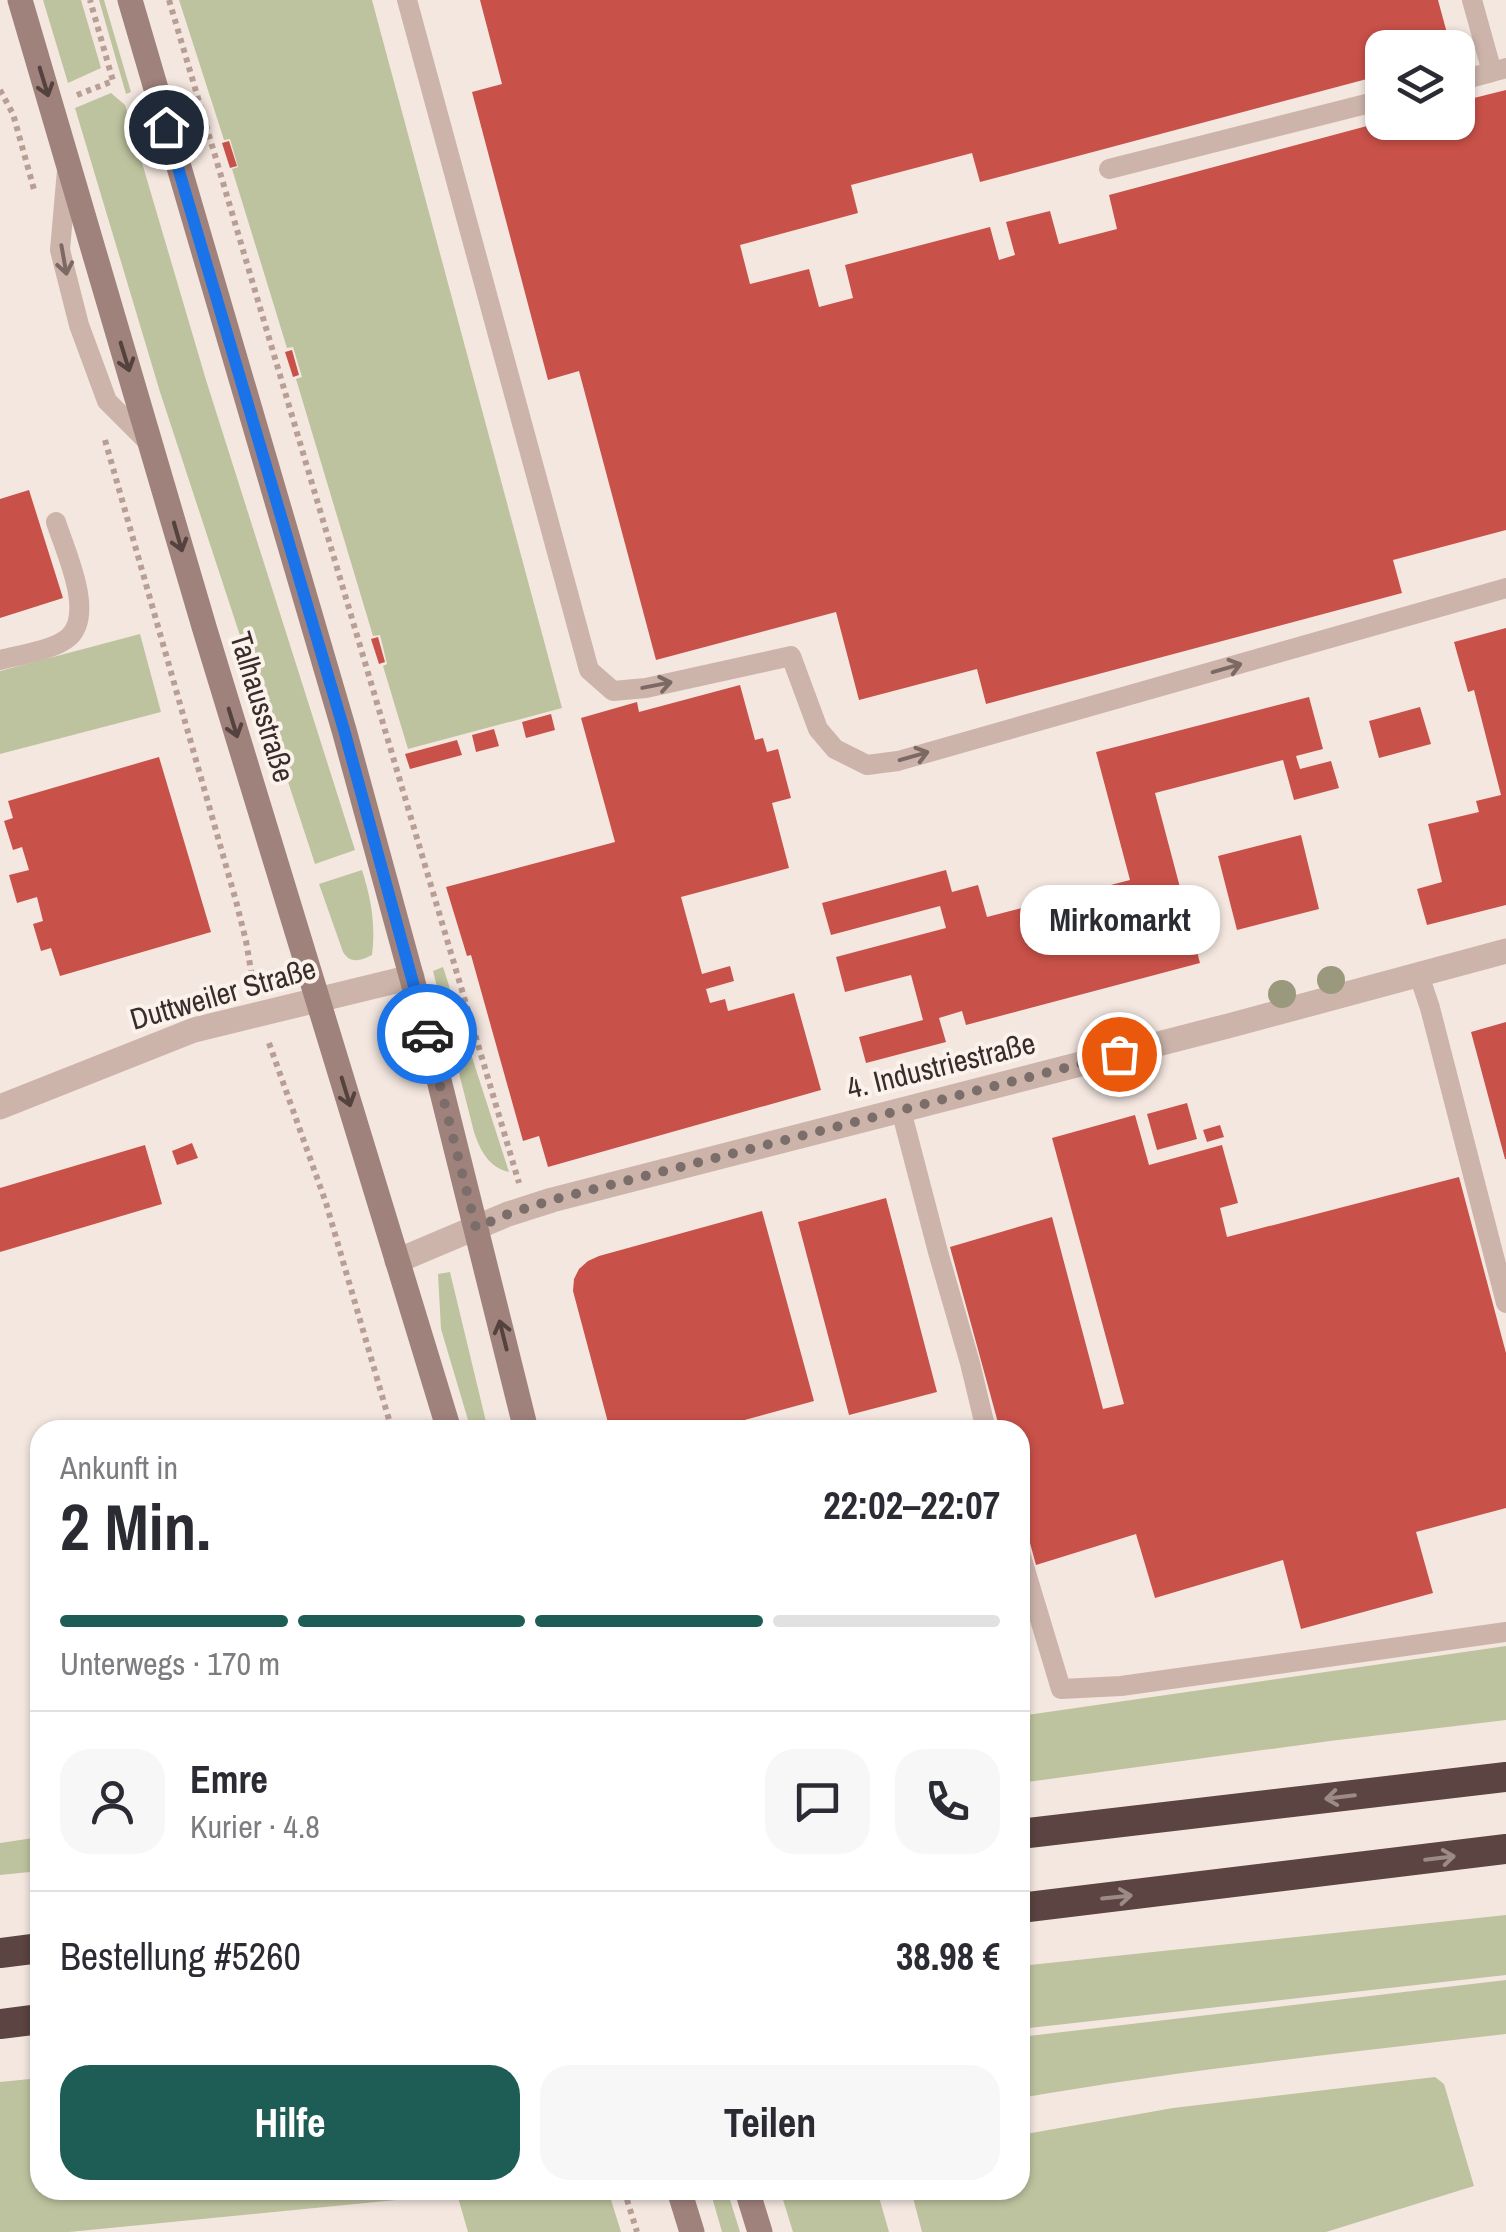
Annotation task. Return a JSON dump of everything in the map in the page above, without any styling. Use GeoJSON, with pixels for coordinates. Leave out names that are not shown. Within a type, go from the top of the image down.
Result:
{"type":"FeatureCollection","features":[{"type":"Feature","properties":{"kind":"highway"},"geometry":{"type":"LineString","coordinates":[[1030,1833],[1506,1777]]}},
{"type":"Feature","properties":{"kind":"highway"},"geometry":{"type":"LineString","coordinates":[[1030,1907],[1506,1849]]}},
{"type":"Feature","properties":{"kind":"highway"},"geometry":{"type":"LineString","coordinates":[[0,1953],[30,1949]]}},
{"type":"Feature","properties":{"kind":"highway"},"geometry":{"type":"LineString","coordinates":[[0,2024],[30,2021]]}},
{"type":"Feature","properties":{"kind":"main road","name":"Talhausstraße"},"geometry":{"type":"LineString","coordinates":[[20,0],[316,999],[446,1420]]}},
{"type":"Feature","properties":{"kind":"main road"},"geometry":{"type":"LineString","coordinates":[[130,0],[412,977],[524,1420]]}},
{"type":"Feature","properties":{"kind":"main road"},"geometry":{"type":"LineString","coordinates":[[682,2200],[692,2232]]}},
{"type":"Feature","properties":{"kind":"main road"},"geometry":{"type":"LineString","coordinates":[[750,2200],[760,2232]]}},
{"type":"Feature","properties":{"kind":"street","name":"4. Industriestraße"},"geometry":{"type":"LineString","coordinates":[[397,1262],[526,1208],[1506,951]]}},
{"type":"Feature","properties":{"kind":"street","name":"Duttweiler Straße"},"geometry":{"type":"LineString","coordinates":[[0,1107],[194,1030],[412,977]]}},
{"type":"Feature","properties":{"kind":"lane"},"geometry":{"type":"LineString","coordinates":[[407,0],[588,670],[613,690],[646,688],[791,656],[818,729],[836,749],[866,765],[898,761],[1506,588]]}},
{"type":"Feature","properties":{"kind":"lane"},"geometry":{"type":"LineString","coordinates":[[1472,0],[1499,70]]}},
{"type":"Feature","properties":{"kind":"lane"},"geometry":{"type":"LineString","coordinates":[[1108,169],[1365,104]]}},
{"type":"Feature","properties":{"kind":"lane"},"geometry":{"type":"LineString","coordinates":[[0,660],[54,645],[70,636],[78,623],[81,604],[56,522]]}},
{"type":"Feature","properties":{"kind":"lane"},"geometry":{"type":"LineString","coordinates":[[1419,975],[1506,1303]]}},
{"type":"Feature","properties":{"kind":"lane"},"geometry":{"type":"LineString","coordinates":[[901,1110],[984,1420]]}},
{"type":"Feature","properties":{"kind":"lane"},"geometry":{"type":"LineString","coordinates":[[1030,1586],[1061,1688],[1120,1686],[1506,1632]]}},
{"type":"Feature","properties":{"kind":"path"},"geometry":{"type":"LineString","coordinates":[[50,102],[113,81],[90,0]]}},
{"type":"Feature","properties":{"kind":"path"},"geometry":{"type":"LineString","coordinates":[[169,0],[526,1208]]}},
{"type":"Feature","properties":{"kind":"path"},"geometry":{"type":"LineString","coordinates":[[0,90],[13,114],[40,210]]}},
{"type":"Feature","properties":{"kind":"path"},"geometry":{"type":"LineString","coordinates":[[105,440],[236,901],[258,1013],[326,1203],[389,1420]]}},
{"type":"Feature","properties":{"kind":"path"},"geometry":{"type":"LineString","coordinates":[[627,2200],[638,2232]]}},
{"type":"Feature","properties":{"kind":"green space"},"geometry":{"type":"Polygon","coordinates":[[[43,0],[81,0],[101,68],[68,83],[43,0]]]}},
{"type":"Feature","properties":{"kind":"green space"},"geometry":{"type":"Polygon","coordinates":[[[99,0],[104,0],[131,92],[126,94],[99,0]]]}},
{"type":"Feature","properties":{"kind":"green space"},"geometry":{"type":"Polygon","coordinates":[[[179,0],[372,0],[562,708],[408,749],[383,666],[387,664],[380,635],[373,636],[296,379],[302,377],[293,347],[287,348],[232,169],[238,167],[230,139],[224,140],[179,0]]]}},
{"type":"Feature","properties":{"kind":"green space"},"geometry":{"type":"Polygon","coordinates":[[[111,93],[125,105],[206,380],[355,850],[315,864],[160,392],[75,108],[111,93]]]}},
{"type":"Feature","properties":{"kind":"green space"},"geometry":{"type":"Polygon","coordinates":[[[140,634],[161,712],[0,754],[0,671],[140,634]]]}},
{"type":"Feature","properties":{"kind":"green space"},"geometry":{"type":"Polygon","coordinates":[[[362,870],[372,912],[373,944],[372,955],[356,960],[343,952],[319,884],[362,870]]]}},
{"type":"Feature","properties":{"kind":"green space"},"geometry":{"type":"Polygon","coordinates":[[[443,967],[509,1172],[486,1157],[474,1132],[433,971],[443,967]]]}},
{"type":"Feature","properties":{"kind":"green space"},"geometry":{"type":"Polygon","coordinates":[[[450,1272],[486,1420],[468,1420],[441,1329],[438,1274],[450,1272]]]}},
{"type":"Feature","properties":{"kind":"green space"},"geometry":{"type":"Polygon","coordinates":[[[1506,1646],[1506,1720],[1030,1782],[1030,1715],[1506,1646]]]}},
{"type":"Feature","properties":{"kind":"green space"},"geometry":{"type":"Polygon","coordinates":[[[30,1838],[30,1872],[0,1875],[0,1843],[30,1838]]]}},
{"type":"Feature","properties":{"kind":"green space"},"geometry":{"type":"Polygon","coordinates":[[[1506,1915],[1506,1975],[1030,2028],[1030,1965],[1506,1915]]]}},
{"type":"Feature","properties":{"kind":"green space"},"geometry":{"type":"Polygon","coordinates":[[[1506,1980],[1506,2034],[1202,2070],[1030,2096],[1030,2036],[1506,1980]]]}},
{"type":"Feature","properties":{"kind":"green space"},"geometry":{"type":"Polygon","coordinates":[[[1435,2077],[1444,2084],[1474,2186],[1326,2232],[922,2232],[914,2200],[1030,2200],[1030,2133],[1173,2108],[1435,2077]]]}},
{"type":"Feature","properties":{"kind":"green space"},"geometry":{"type":"Polygon","coordinates":[[[30,2079],[30,2200],[396,2200],[69,2232],[0,2232],[0,2082],[30,2079]]]}},
{"type":"Feature","properties":{"kind":"green space"},"geometry":{"type":"Polygon","coordinates":[[[459,2200],[611,2200],[621,2232],[468,2232],[459,2200]]]}},
{"type":"Feature","properties":{"kind":"green space"},"geometry":{"type":"Polygon","coordinates":[[[713,2200],[730,2200],[740,2232],[722,2232],[713,2200]]]}},
{"type":"Feature","properties":{"kind":"green space"},"geometry":{"type":"Polygon","coordinates":[[[783,2200],[880,2200],[889,2232],[793,2232],[783,2200]]]}},
{"type":"Feature","properties":{"kind":"building"},"geometry":{"type":"Polygon","coordinates":[[[480,0],[1438,0],[1446,30],[1365,30],[1365,80],[980,182],[972,153],[851,185],[858,213],[740,245],[750,284],[809,269],[819,307],[853,298],[845,265],[990,227],[999,260],[1015,255],[1006,222],[1050,211],[1059,244],[1117,229],[1109,195],[1365,127],[1365,140],[1475,140],[1475,98],[1506,90],[1506,530],[1393,560],[1402,593],[986,704],[977,669],[859,700],[836,612],[656,660],[579,371],[548,380],[472,92],[502,84],[480,0]]]}},
{"type":"Feature","properties":{"kind":"building"},"geometry":{"type":"Polygon","coordinates":[[[229,141],[237,166],[230,168],[222,143],[229,141]]]}},
{"type":"Feature","properties":{"kind":"building"},"geometry":{"type":"Polygon","coordinates":[[[292,350],[299,375],[293,377],[285,352],[292,350]]]}},
{"type":"Feature","properties":{"kind":"building"},"geometry":{"type":"Polygon","coordinates":[[[29,490],[63,598],[0,618],[0,499],[29,490]]]}},
{"type":"Feature","properties":{"kind":"building"},"geometry":{"type":"Polygon","coordinates":[[[1506,628],[1506,905],[1427,925],[1417,889],[1442,882],[1428,824],[1479,812],[1476,801],[1501,795],[1474,690],[1468,692],[1454,642],[1506,628]]]}},
{"type":"Feature","properties":{"kind":"building"},"geometry":{"type":"Polygon","coordinates":[[[378,637],[385,662],[379,664],[371,639],[378,637]]]}},
{"type":"Feature","properties":{"kind":"building"},"geometry":{"type":"Polygon","coordinates":[[[740,685],[755,740],[763,738],[767,752],[778,749],[791,798],[772,803],[789,868],[681,897],[702,974],[730,966],[734,981],[706,989],[710,1003],[725,999],[728,1011],[794,993],[821,1090],[548,1167],[539,1136],[523,1141],[471,955],[467,956],[446,887],[615,842],[581,718],[637,702],[639,712],[740,685]]]}},
{"type":"Feature","properties":{"kind":"building"},"geometry":{"type":"Polygon","coordinates":[[[1309,697],[1323,749],[1296,756],[1300,769],[1331,761],[1339,788],[1294,800],[1283,760],[1155,793],[1200,963],[966,1025],[962,1011],[939,1018],[946,1042],[866,1063],[859,1037],[923,1020],[911,975],[845,992],[836,957],[946,928],[940,906],[831,935],[822,903],[946,870],[952,892],[978,885],[987,917],[1130,880],[1096,752],[1309,697]]]}},
{"type":"Feature","properties":{"kind":"building"},"geometry":{"type":"Polygon","coordinates":[[[1420,707],[1431,744],[1379,758],[1369,721],[1420,707]]]}},
{"type":"Feature","properties":{"kind":"building"},"geometry":{"type":"Polygon","coordinates":[[[551,714],[555,730],[526,738],[522,722],[551,714]]]}},
{"type":"Feature","properties":{"kind":"building"},"geometry":{"type":"Polygon","coordinates":[[[494,729],[499,746],[476,752],[472,735],[494,729]]]}},
{"type":"Feature","properties":{"kind":"building"},"geometry":{"type":"Polygon","coordinates":[[[457,740],[462,755],[410,769],[405,754],[457,740]]]}},
{"type":"Feature","properties":{"kind":"building"},"geometry":{"type":"Polygon","coordinates":[[[159,757],[211,932],[60,976],[51,948],[41,951],[33,924],[43,921],[37,897],[17,903],[9,875],[29,870],[22,847],[13,850],[4,821],[13,818],[8,801],[159,757]]]}},
{"type":"Feature","properties":{"kind":"building"},"geometry":{"type":"Polygon","coordinates":[[[1301,835],[1319,909],[1237,930],[1218,856],[1301,835]]]}},
{"type":"Feature","properties":{"kind":"building"},"geometry":{"type":"Polygon","coordinates":[[[1506,1022],[1506,1159],[1505,1159],[1471,1032],[1506,1022]]]}},
{"type":"Feature","properties":{"kind":"building"},"geometry":{"type":"Polygon","coordinates":[[[1187,1103],[1197,1139],[1157,1150],[1147,1114],[1187,1103]]]}},
{"type":"Feature","properties":{"kind":"building"},"geometry":{"type":"Polygon","coordinates":[[[1135,1115],[1149,1165],[1222,1145],[1238,1203],[1220,1208],[1227,1237],[1459,1177],[1506,1353],[1506,1508],[1416,1532],[1433,1593],[1301,1629],[1283,1560],[1155,1598],[1136,1534],[1036,1565],[1030,1543],[1030,1420],[997,1420],[950,1247],[1052,1217],[1103,1409],[1124,1404],[1052,1138],[1135,1115]]]}},
{"type":"Feature","properties":{"kind":"building"},"geometry":{"type":"Polygon","coordinates":[[[1220,1125],[1224,1137],[1207,1142],[1203,1130],[1220,1125]]]}},
{"type":"Feature","properties":{"kind":"building"},"geometry":{"type":"Polygon","coordinates":[[[192,1143],[198,1158],[177,1165],[172,1151],[192,1143]]]}},
{"type":"Feature","properties":{"kind":"building"},"geometry":{"type":"Polygon","coordinates":[[[145,1145],[162,1204],[0,1252],[0,1188],[145,1145]]]}},
{"type":"Feature","properties":{"kind":"building"},"geometry":{"type":"Polygon","coordinates":[[[886,1198],[937,1392],[849,1415],[798,1222],[886,1198]]]}},
{"type":"Feature","properties":{"kind":"building"},"geometry":{"type":"Polygon","coordinates":[[[762,1211],[814,1401],[744,1420],[607,1420],[573,1291],[579,1269],[599,1256],[762,1211]]]}},
{"type":"Feature","properties":{"kind":"way so far"},"geometry":{"type":"LineString","coordinates":[[427,1034],[476,1228],[552,1200],[1119,1054]]}},
{"type":"Feature","properties":{"kind":"place","name":"Mirkomarkt"},"geometry":{"type":"Point","coordinates":[1119,1054]}},
{"type":"Feature","properties":{"kind":"route"},"geometry":{"type":"LineString","coordinates":[[166,127],[344,730],[427,1034]]}}]}
